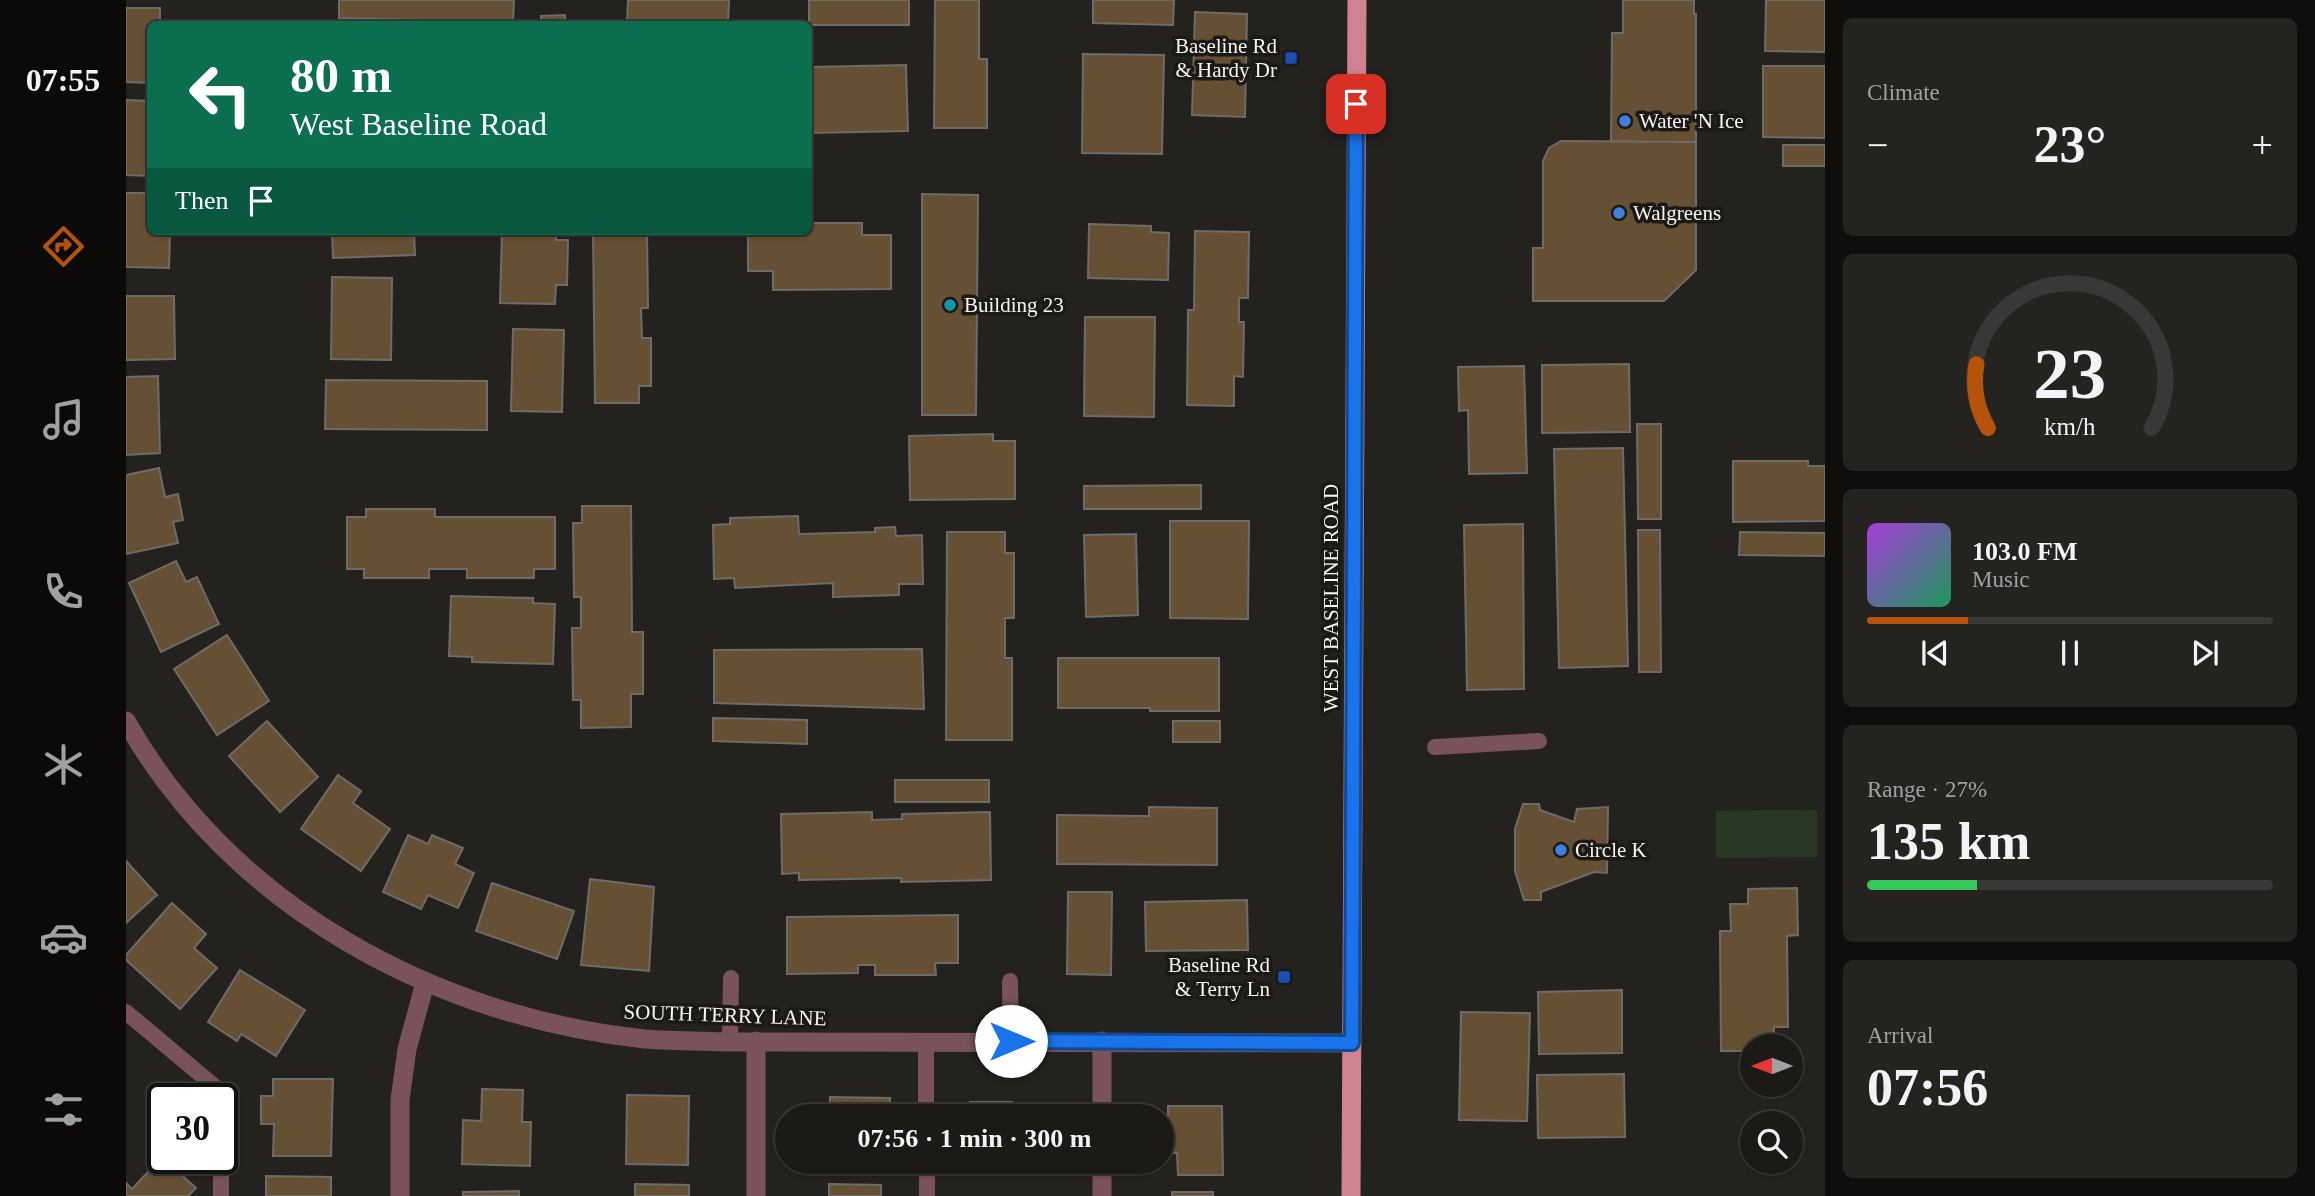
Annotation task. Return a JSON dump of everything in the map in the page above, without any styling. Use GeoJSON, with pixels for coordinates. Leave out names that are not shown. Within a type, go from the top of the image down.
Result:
{"type":"FeatureCollection","features":[{"type":"Feature","properties":{"kind":"main road","name":"WEST BASELINE ROAD"},"geometry":{"type":"LineString","coordinates":[[1351,1196],[1357,0]]}},
{"type":"Feature","properties":{"kind":"street","name":"SOUTH TERRY LANE"},"geometry":{"type":"LineString","coordinates":[[126,721],[143,751],[191,814],[249,873],[310,920],[362,951],[425,983],[511,1013],[592,1031],[646,1039],[1352,1043]]}},
{"type":"Feature","properties":{"kind":"street"},"geometry":{"type":"LineString","coordinates":[[400,1196],[400,1100],[407,1049],[425,983]]}},
{"type":"Feature","properties":{"kind":"street"},"geometry":{"type":"LineString","coordinates":[[756,1041],[756,1196]]}},
{"type":"Feature","properties":{"kind":"street"},"geometry":{"type":"LineString","coordinates":[[1102,1041],[1102,1104]]}},
{"type":"Feature","properties":{"kind":"street"},"geometry":{"type":"LineString","coordinates":[[1102,1174],[1102,1196]]}},
{"type":"Feature","properties":{"kind":"lane"},"geometry":{"type":"LineString","coordinates":[[1435,747],[1539,741]]}},
{"type":"Feature","properties":{"kind":"lane"},"geometry":{"type":"LineString","coordinates":[[730,1041],[731,978]]}},
{"type":"Feature","properties":{"kind":"lane"},"geometry":{"type":"LineString","coordinates":[[1010,981],[1011,1041]]}},
{"type":"Feature","properties":{"kind":"lane"},"geometry":{"type":"LineString","coordinates":[[126,1012],[210,1083]]}},
{"type":"Feature","properties":{"kind":"lane"},"geometry":{"type":"LineString","coordinates":[[926,1041],[926,1104]]}},
{"type":"Feature","properties":{"kind":"lane"},"geometry":{"type":"LineString","coordinates":[[221,1174],[221,1196]]}},
{"type":"Feature","properties":{"kind":"lane"},"geometry":{"type":"LineString","coordinates":[[927,1174],[927,1196]]}},
{"type":"Feature","properties":{"kind":"green space"},"geometry":{"type":"Polygon","coordinates":[[[1817,810],[1817,857],[1716,858],[1716,811],[1817,810]]]}},
{"type":"Feature","properties":{"kind":"building"},"geometry":{"type":"Polygon","coordinates":[[[339,0],[514,0],[513,21],[339,18],[339,0]]]}},
{"type":"Feature","properties":{"kind":"building"},"geometry":{"type":"Polygon","coordinates":[[[628,0],[729,0],[728,21],[627,21],[628,0]]]}},
{"type":"Feature","properties":{"kind":"building"},"geometry":{"type":"Polygon","coordinates":[[[809,0],[909,0],[909,25],[812,25],[812,21],[809,21],[809,0]]]}},
{"type":"Feature","properties":{"kind":"building"},"geometry":{"type":"Polygon","coordinates":[[[935,0],[979,0],[979,59],[987,59],[987,128],[934,128],[935,0]]]}},
{"type":"Feature","properties":{"kind":"building"},"geometry":{"type":"Polygon","coordinates":[[[1093,0],[1174,0],[1173,25],[1093,23],[1093,0]]]}},
{"type":"Feature","properties":{"kind":"building"},"geometry":{"type":"Polygon","coordinates":[[[1623,0],[1694,0],[1696,142],[1611,142],[1612,33],[1623,33],[1623,0]]]}},
{"type":"Feature","properties":{"kind":"building"},"geometry":{"type":"Polygon","coordinates":[[[1766,0],[1825,0],[1825,52],[1765,51],[1766,0]]]}},
{"type":"Feature","properties":{"kind":"building"},"geometry":{"type":"Polygon","coordinates":[[[126,8],[160,8],[160,21],[147,21],[147,83],[126,82],[126,8]]]}},
{"type":"Feature","properties":{"kind":"building"},"geometry":{"type":"Polygon","coordinates":[[[1195,12],[1247,14],[1245,117],[1192,115],[1195,12]]]}},
{"type":"Feature","properties":{"kind":"building"},"geometry":{"type":"Polygon","coordinates":[[[565,15],[565,21],[541,21],[541,16],[565,15]]]}},
{"type":"Feature","properties":{"kind":"building"},"geometry":{"type":"Polygon","coordinates":[[[1083,54],[1164,55],[1162,154],[1082,153],[1083,54]]]}},
{"type":"Feature","properties":{"kind":"building"},"geometry":{"type":"Polygon","coordinates":[[[906,65],[908,131],[812,133],[812,67],[906,65]]]}},
{"type":"Feature","properties":{"kind":"building"},"geometry":{"type":"Polygon","coordinates":[[[1763,66],[1825,66],[1825,138],[1763,137],[1763,66]]]}},
{"type":"Feature","properties":{"kind":"building"},"geometry":{"type":"Polygon","coordinates":[[[126,100],[147,101],[147,176],[126,175],[126,100]]]}},
{"type":"Feature","properties":{"kind":"building","name":"Walgreens"},"geometry":{"type":"Polygon","coordinates":[[[1561,141],[1696,142],[1696,270],[1664,301],[1533,301],[1533,248],[1543,248],[1543,161],[1549,148],[1561,141]]]}},
{"type":"Feature","properties":{"kind":"building"},"geometry":{"type":"Polygon","coordinates":[[[1783,145],[1825,145],[1825,166],[1783,166],[1783,145]]]}},
{"type":"Feature","properties":{"kind":"building"},"geometry":{"type":"Polygon","coordinates":[[[126,193],[147,193],[147,235],[170,235],[169,268],[126,267],[126,193]]]}},
{"type":"Feature","properties":{"kind":"building","name":"Building 23"},"geometry":{"type":"Polygon","coordinates":[[[922,194],[978,195],[976,415],[922,415],[922,194]]]}},
{"type":"Feature","properties":{"kind":"building"},"geometry":{"type":"Polygon","coordinates":[[[812,223],[862,223],[862,235],[891,235],[891,289],[773,290],[773,271],[748,271],[748,235],[812,235],[812,223]]]}},
{"type":"Feature","properties":{"kind":"building"},"geometry":{"type":"Polygon","coordinates":[[[1089,224],[1151,226],[1151,232],[1169,233],[1168,280],[1088,278],[1089,224]]]}},
{"type":"Feature","properties":{"kind":"building"},"geometry":{"type":"Polygon","coordinates":[[[1195,231],[1249,232],[1248,298],[1239,298],[1239,322],[1244,322],[1243,377],[1234,376],[1234,406],[1187,405],[1188,310],[1194,310],[1195,231]]]}},
{"type":"Feature","properties":{"kind":"building"},"geometry":{"type":"Polygon","coordinates":[[[332,235],[414,235],[415,255],[333,258],[332,235]]]}},
{"type":"Feature","properties":{"kind":"building"},"geometry":{"type":"Polygon","coordinates":[[[502,235],[556,235],[556,240],[568,240],[567,285],[556,285],[555,304],[500,303],[502,235]]]}},
{"type":"Feature","properties":{"kind":"building"},"geometry":{"type":"Polygon","coordinates":[[[593,235],[647,235],[648,308],[641,308],[642,338],[651,338],[651,386],[639,386],[639,403],[595,403],[593,235]]]}},
{"type":"Feature","properties":{"kind":"building"},"geometry":{"type":"Polygon","coordinates":[[[332,277],[392,278],[391,360],[331,359],[332,277]]]}},
{"type":"Feature","properties":{"kind":"building"},"geometry":{"type":"Polygon","coordinates":[[[126,296],[174,296],[175,359],[126,360],[126,296]]]}},
{"type":"Feature","properties":{"kind":"building"},"geometry":{"type":"Polygon","coordinates":[[[1085,317],[1155,317],[1154,417],[1084,416],[1085,317]]]}},
{"type":"Feature","properties":{"kind":"building"},"geometry":{"type":"Polygon","coordinates":[[[513,329],[564,330],[562,412],[511,411],[513,329]]]}},
{"type":"Feature","properties":{"kind":"building"},"geometry":{"type":"Polygon","coordinates":[[[1629,364],[1630,432],[1542,433],[1542,365],[1629,364]]]}},
{"type":"Feature","properties":{"kind":"building"},"geometry":{"type":"Polygon","coordinates":[[[1524,366],[1527,473],[1469,474],[1468,410],[1459,411],[1458,367],[1524,366]]]}},
{"type":"Feature","properties":{"kind":"building"},"geometry":{"type":"Polygon","coordinates":[[[158,376],[160,453],[126,455],[126,377],[158,376]]]}},
{"type":"Feature","properties":{"kind":"building"},"geometry":{"type":"Polygon","coordinates":[[[326,380],[487,381],[487,430],[325,429],[326,380]]]}},
{"type":"Feature","properties":{"kind":"building"},"geometry":{"type":"Polygon","coordinates":[[[1637,424],[1661,424],[1661,519],[1638,519],[1637,424]]]}},
{"type":"Feature","properties":{"kind":"building"},"geometry":{"type":"Polygon","coordinates":[[[993,434],[993,441],[1015,441],[1015,499],[910,500],[909,436],[993,434]]]}},
{"type":"Feature","properties":{"kind":"building"},"geometry":{"type":"Polygon","coordinates":[[[1623,448],[1628,666],[1559,668],[1554,449],[1623,448]]]}},
{"type":"Feature","properties":{"kind":"building"},"geometry":{"type":"Polygon","coordinates":[[[1733,461],[1808,461],[1808,466],[1825,466],[1825,521],[1733,522],[1733,461]]]}},
{"type":"Feature","properties":{"kind":"building"},"geometry":{"type":"Polygon","coordinates":[[[159,468],[165,497],[178,494],[183,520],[173,522],[178,543],[126,554],[126,475],[159,468]]]}},
{"type":"Feature","properties":{"kind":"building"},"geometry":{"type":"Polygon","coordinates":[[[1201,485],[1201,509],[1084,509],[1084,486],[1201,485]]]}},
{"type":"Feature","properties":{"kind":"building"},"geometry":{"type":"Polygon","coordinates":[[[582,506],[631,506],[632,632],[643,632],[643,694],[631,694],[631,727],[581,728],[581,700],[573,700],[572,628],[581,628],[581,597],[574,597],[573,523],[582,523],[582,506]]]}},
{"type":"Feature","properties":{"kind":"building"},"geometry":{"type":"Polygon","coordinates":[[[366,509],[435,509],[435,517],[555,517],[555,569],[534,569],[534,578],[467,578],[467,569],[429,569],[429,578],[364,578],[364,569],[347,569],[347,517],[366,517],[366,509]]]}},
{"type":"Feature","properties":{"kind":"building"},"geometry":{"type":"Polygon","coordinates":[[[798,516],[799,534],[875,532],[875,528],[895,527],[896,536],[922,535],[923,584],[899,584],[899,595],[833,597],[833,583],[735,588],[734,578],[714,579],[713,525],[730,524],[730,518],[798,516]]]}},
{"type":"Feature","properties":{"kind":"building"},"geometry":{"type":"Polygon","coordinates":[[[1170,521],[1249,521],[1248,619],[1170,618],[1170,521]]]}},
{"type":"Feature","properties":{"kind":"building"},"geometry":{"type":"Polygon","coordinates":[[[1523,524],[1524,689],[1467,690],[1464,525],[1523,524]]]}},
{"type":"Feature","properties":{"kind":"building"},"geometry":{"type":"Polygon","coordinates":[[[1638,530],[1660,530],[1661,672],[1639,672],[1638,530]]]}},
{"type":"Feature","properties":{"kind":"building"},"geometry":{"type":"Polygon","coordinates":[[[947,532],[1005,532],[1005,553],[1014,553],[1014,618],[1005,618],[1005,658],[1012,658],[1012,740],[946,740],[947,532]]]}},
{"type":"Feature","properties":{"kind":"building"},"geometry":{"type":"Polygon","coordinates":[[[1740,532],[1825,533],[1825,556],[1739,555],[1740,532]]]}},
{"type":"Feature","properties":{"kind":"building"},"geometry":{"type":"Polygon","coordinates":[[[1136,534],[1138,615],[1086,617],[1084,535],[1136,534]]]}},
{"type":"Feature","properties":{"kind":"building"},"geometry":{"type":"Polygon","coordinates":[[[176,561],[186,582],[197,577],[219,624],[161,652],[129,583],[176,561]]]}},
{"type":"Feature","properties":{"kind":"building"},"geometry":{"type":"Polygon","coordinates":[[[451,596],[533,598],[533,603],[555,604],[553,664],[472,662],[472,657],[449,656],[451,596]]]}},
{"type":"Feature","properties":{"kind":"building"},"geometry":{"type":"Polygon","coordinates":[[[227,635],[269,701],[217,735],[174,669],[227,635]]]}},
{"type":"Feature","properties":{"kind":"building"},"geometry":{"type":"Polygon","coordinates":[[[922,649],[924,709],[714,703],[714,650],[922,649]]]}},
{"type":"Feature","properties":{"kind":"building"},"geometry":{"type":"Polygon","coordinates":[[[1058,658],[1219,658],[1219,711],[1058,708],[1058,658]]]}},
{"type":"Feature","properties":{"kind":"building"},"geometry":{"type":"Polygon","coordinates":[[[713,718],[807,720],[807,744],[713,741],[713,718]]]}},
{"type":"Feature","properties":{"kind":"building"},"geometry":{"type":"Polygon","coordinates":[[[267,721],[318,777],[280,812],[229,756],[267,721]]]}},
{"type":"Feature","properties":{"kind":"building"},"geometry":{"type":"Polygon","coordinates":[[[1173,721],[1220,721],[1220,742],[1173,742],[1173,721]]]}},
{"type":"Feature","properties":{"kind":"building"},"geometry":{"type":"Polygon","coordinates":[[[338,775],[361,791],[353,803],[390,829],[361,871],[301,829],[338,775]]]}},
{"type":"Feature","properties":{"kind":"building"},"geometry":{"type":"Polygon","coordinates":[[[895,780],[989,780],[989,802],[895,802],[895,780]]]}},
{"type":"Feature","properties":{"kind":"building","name":"Circle K"},"geometry":{"type":"Polygon","coordinates":[[[1523,804],[1539,804],[1540,810],[1574,822],[1577,809],[1608,807],[1607,873],[1594,872],[1541,892],[1541,900],[1524,900],[1515,871],[1515,829],[1523,804]]]}},
{"type":"Feature","properties":{"kind":"building"},"geometry":{"type":"Polygon","coordinates":[[[1149,807],[1217,808],[1217,865],[1057,864],[1057,815],[1149,816],[1149,807]]]}},
{"type":"Feature","properties":{"kind":"building"},"geometry":{"type":"Polygon","coordinates":[[[872,812],[872,820],[902,819],[902,814],[990,812],[991,880],[799,880],[799,873],[782,874],[781,814],[872,812]]]}},
{"type":"Feature","properties":{"kind":"building"},"geometry":{"type":"Polygon","coordinates":[[[408,835],[428,844],[432,835],[463,848],[455,864],[474,873],[458,908],[428,895],[421,909],[383,892],[408,835]]]}},
{"type":"Feature","properties":{"kind":"building"},"geometry":{"type":"Polygon","coordinates":[[[126,861],[157,895],[126,923],[126,861]]]}},
{"type":"Feature","properties":{"kind":"building"},"geometry":{"type":"Polygon","coordinates":[[[590,879],[654,887],[649,971],[581,965],[590,879]]]}},
{"type":"Feature","properties":{"kind":"building"},"geometry":{"type":"Polygon","coordinates":[[[492,883],[574,911],[557,959],[476,931],[492,883]]]}},
{"type":"Feature","properties":{"kind":"building"},"geometry":{"type":"Polygon","coordinates":[[[1797,888],[1798,935],[1787,936],[1788,1027],[1774,1027],[1774,1034],[1740,1034],[1740,1051],[1721,1051],[1720,931],[1731,931],[1730,904],[1748,904],[1748,889],[1797,888]]]}},
{"type":"Feature","properties":{"kind":"building"},"geometry":{"type":"Polygon","coordinates":[[[1068,892],[1112,892],[1111,975],[1067,974],[1068,892]]]}},
{"type":"Feature","properties":{"kind":"building"},"geometry":{"type":"Polygon","coordinates":[[[1247,900],[1248,950],[1146,951],[1145,902],[1247,900]]]}},
{"type":"Feature","properties":{"kind":"building"},"geometry":{"type":"Polygon","coordinates":[[[172,903],[206,934],[194,948],[217,968],[180,1009],[126,960],[126,955],[172,903]]]}},
{"type":"Feature","properties":{"kind":"building"},"geometry":{"type":"Polygon","coordinates":[[[958,915],[958,963],[935,963],[936,975],[875,975],[875,965],[858,965],[858,973],[787,974],[787,917],[958,915]]]}},
{"type":"Feature","properties":{"kind":"building"},"geometry":{"type":"Polygon","coordinates":[[[240,970],[305,1010],[276,1056],[241,1034],[237,1041],[208,1022],[240,970]]]}},
{"type":"Feature","properties":{"kind":"building"},"geometry":{"type":"Polygon","coordinates":[[[1622,990],[1622,1053],[1539,1054],[1538,992],[1622,990]]]}},
{"type":"Feature","properties":{"kind":"building"},"geometry":{"type":"Polygon","coordinates":[[[1461,1012],[1530,1013],[1527,1121],[1459,1120],[1461,1012]]]}},
{"type":"Feature","properties":{"kind":"building"},"geometry":{"type":"Polygon","coordinates":[[[1624,1074],[1625,1137],[1538,1138],[1537,1075],[1624,1074]]]}},
{"type":"Feature","properties":{"kind":"building"},"geometry":{"type":"Polygon","coordinates":[[[273,1079],[333,1079],[331,1156],[273,1156],[274,1124],[261,1124],[261,1096],[273,1096],[273,1079]]]}},
{"type":"Feature","properties":{"kind":"building"},"geometry":{"type":"Polygon","coordinates":[[[482,1089],[523,1090],[522,1122],[531,1122],[530,1166],[462,1164],[463,1120],[481,1121],[482,1089]]]}},
{"type":"Feature","properties":{"kind":"building"},"geometry":{"type":"Polygon","coordinates":[[[627,1095],[689,1096],[688,1165],[626,1164],[627,1095]]]}},
{"type":"Feature","properties":{"kind":"building"},"geometry":{"type":"Polygon","coordinates":[[[830,1097],[890,1098],[890,1104],[830,1104],[830,1097]]]}},
{"type":"Feature","properties":{"kind":"building"},"geometry":{"type":"Polygon","coordinates":[[[970,1102],[1012,1102],[1012,1104],[970,1102]]]}},
{"type":"Feature","properties":{"kind":"building"},"geometry":{"type":"Polygon","coordinates":[[[1174,1106],[1222,1106],[1223,1175],[1178,1175],[1177,1153],[1174,1153],[1174,1106]]]}},
{"type":"Feature","properties":{"kind":"building"},"geometry":{"type":"Polygon","coordinates":[[[147,1173],[181,1174],[196,1188],[188,1196],[126,1196],[126,1183],[132,1189],[147,1173]]]}},
{"type":"Feature","properties":{"kind":"building"},"geometry":{"type":"Polygon","coordinates":[[[266,1176],[331,1177],[331,1196],[266,1196],[266,1176]]]}},
{"type":"Feature","properties":{"kind":"building"},"geometry":{"type":"Polygon","coordinates":[[[635,1184],[689,1185],[689,1196],[635,1196],[635,1184]]]}},
{"type":"Feature","properties":{"kind":"building"},"geometry":{"type":"Polygon","coordinates":[[[829,1184],[881,1185],[881,1196],[829,1196],[829,1184]]]}},
{"type":"Feature","properties":{"kind":"building"},"geometry":{"type":"Polygon","coordinates":[[[519,1191],[519,1196],[463,1196],[463,1192],[519,1191]]]}},
{"type":"Feature","properties":{"kind":"building"},"geometry":{"type":"Polygon","coordinates":[[[1172,1192],[1213,1192],[1213,1196],[1172,1196],[1172,1192]]]}},
{"type":"Feature","properties":{"kind":"place","name":"Baseline Rd & Hardy Dr"},"geometry":{"type":"Point","coordinates":[1291,58]}},
{"type":"Feature","properties":{"kind":"place","name":"Water 'N Ice"},"geometry":{"type":"Point","coordinates":[1625,121]}},
{"type":"Feature","properties":{"kind":"place","name":"Walgreens"},"geometry":{"type":"Point","coordinates":[1619,213]}},
{"type":"Feature","properties":{"kind":"place","name":"Building 23"},"geometry":{"type":"Point","coordinates":[950,305]}},
{"type":"Feature","properties":{"kind":"place","name":"Circle K"},"geometry":{"type":"Point","coordinates":[1561,850]}},
{"type":"Feature","properties":{"kind":"place","name":"Baseline Rd & Terry Ln"},"geometry":{"type":"Point","coordinates":[1284,977]}},
{"type":"Feature","properties":{"kind":"route"},"geometry":{"type":"LineString","coordinates":[[1011,1041],[1352,1043],[1356,104]]}}]}
